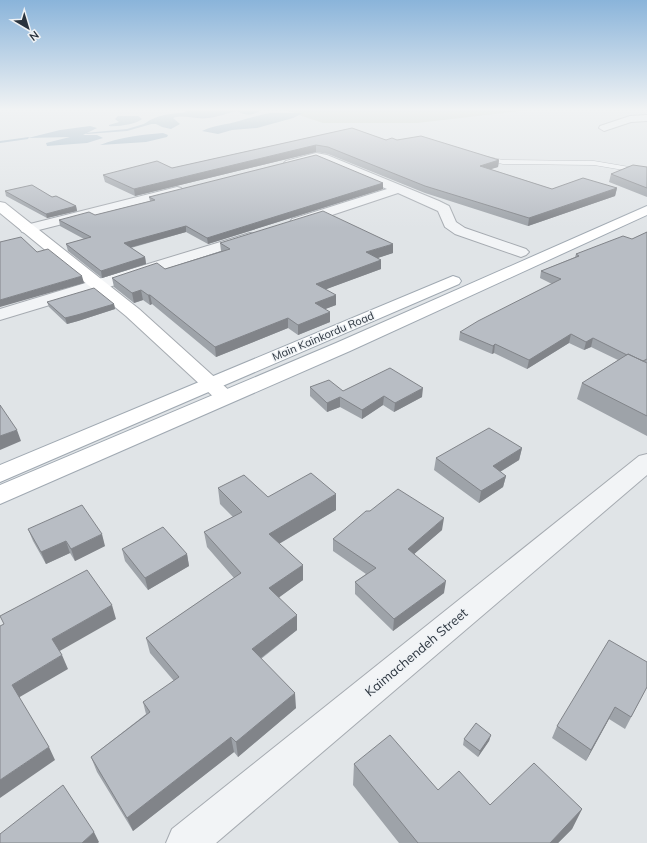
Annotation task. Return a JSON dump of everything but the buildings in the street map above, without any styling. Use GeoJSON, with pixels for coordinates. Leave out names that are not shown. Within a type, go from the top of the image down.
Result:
{"type":"FeatureCollection","features":[{"type":"Feature","properties":{"kind":"main road","name":"Main Kainkordu Road"},"geometry":{"type":"LineString","coordinates":[[0,474],[439,286],[521,252],[621,216],[647,198]]}},
{"type":"Feature","properties":{"kind":"main road"},"geometry":{"type":"LineString","coordinates":[[0,206],[27,229],[100,285],[160,335],[225,398]]}},
{"type":"Feature","properties":{"kind":"main road"},"geometry":{"type":"LineString","coordinates":[[0,496],[458,295],[621,216],[647,210]]}},
{"type":"Feature","properties":{"kind":"main road"},"geometry":{"type":"LineString","coordinates":[[439,286],[458,295]]}},
{"type":"Feature","properties":{"kind":"main road"},"geometry":{"type":"LineString","coordinates":[[378,313],[397,322]]}},
{"type":"Feature","properties":{"kind":"street"},"geometry":{"type":"LineString","coordinates":[[277,166],[316,156],[323,157],[444,209],[450,224],[460,231],[521,252]]}},
{"type":"Feature","properties":{"kind":"street"},"geometry":{"type":"LineString","coordinates":[[27,229],[186,189]]}},
{"type":"Feature","properties":{"kind":"street"},"geometry":{"type":"LineString","coordinates":[[287,225],[399,189]]}},
{"type":"Feature","properties":{"kind":"street"},"geometry":{"type":"LineString","coordinates":[[0,315],[100,285],[265,232]]}},
{"type":"Feature","properties":{"kind":"street","name":"Kaimachendeh Street"},"geometry":{"type":"LineString","coordinates":[[186,843],[607,493],[647,462]]}},
{"type":"Feature","properties":{"kind":"lane"},"geometry":{"type":"LineString","coordinates":[[478,156],[503,162],[594,163],[647,172]]}}]}
